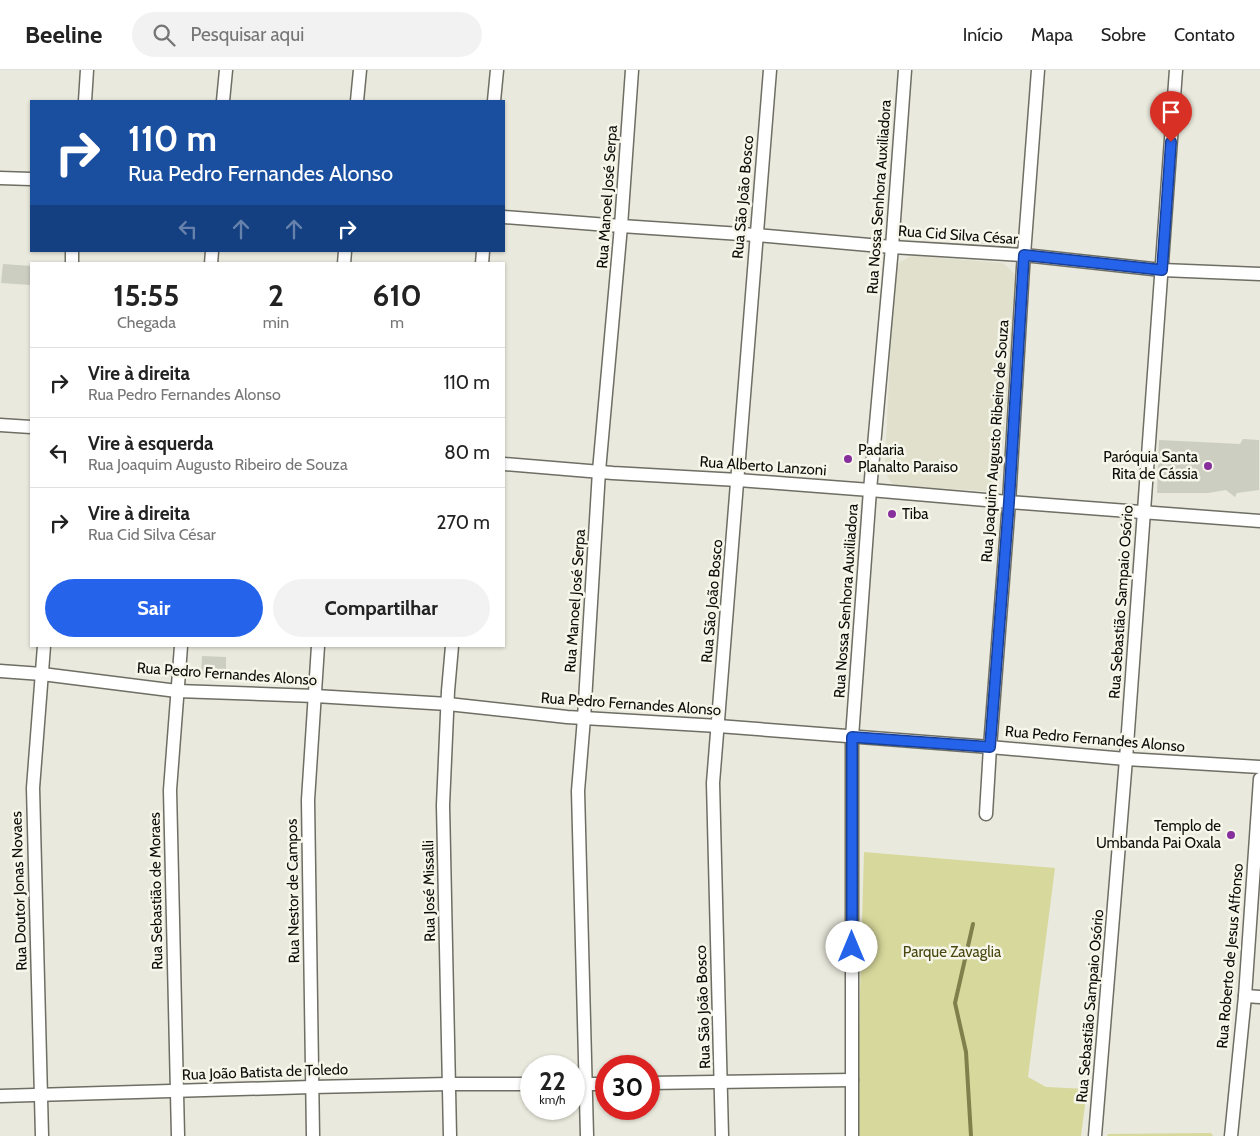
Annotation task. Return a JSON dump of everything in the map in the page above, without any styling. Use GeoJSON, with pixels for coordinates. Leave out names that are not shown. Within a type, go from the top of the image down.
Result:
{"type":"FeatureCollection","features":[{"type":"Feature","properties":{"kind":"street"},"geometry":{"type":"LineString","coordinates":[[84,100],[87,70]]}},
{"type":"Feature","properties":{"kind":"street"},"geometry":{"type":"LineString","coordinates":[[223,100],[226,70]]}},
{"type":"Feature","properties":{"kind":"street"},"geometry":{"type":"LineString","coordinates":[[357,100],[360,70]]}},
{"type":"Feature","properties":{"kind":"street"},"geometry":{"type":"LineString","coordinates":[[494,100],[497,70]]}},
{"type":"Feature","properties":{"kind":"street","name":"Rua Manoel José Serpa"},"geometry":{"type":"LineString","coordinates":[[580,1055],[578,791],[599,471],[622,226],[632,70]]}},
{"type":"Feature","properties":{"kind":"street","name":"Rua São João Bosco"},"geometry":{"type":"LineString","coordinates":[[722,1136],[713,783],[770,70]]}},
{"type":"Feature","properties":{"kind":"street","name":"Rua Nossa Senhora Auxiliadora"},"geometry":{"type":"LineString","coordinates":[[852,1136],[852,737],[870,490],[892,247],[905,70]]}},
{"type":"Feature","properties":{"kind":"street","name":"Rua Joaquim Augusto Ribeiro de Souza"},"geometry":{"type":"LineString","coordinates":[[986,814],[1038,70]]}},
{"type":"Feature","properties":{"kind":"street","name":"Rua Sebastião Sampaio Osório"},"geometry":{"type":"LineString","coordinates":[[1095,1136],[1126,759],[1176,70]]}},
{"type":"Feature","properties":{"kind":"street"},"geometry":{"type":"LineString","coordinates":[[0,178],[30,179]]}},
{"type":"Feature","properties":{"kind":"street","name":"Rua Cid Silva César"},"geometry":{"type":"LineString","coordinates":[[505,217],[892,247],[1024,255],[1162,270],[1260,274]]}},
{"type":"Feature","properties":{"kind":"street"},"geometry":{"type":"LineString","coordinates":[[0,425],[30,427]]}},
{"type":"Feature","properties":{"kind":"street","name":"Rua Alberto Lanzoni"},"geometry":{"type":"LineString","coordinates":[[505,464],[870,490],[1143,513],[1260,520]]}},
{"type":"Feature","properties":{"kind":"street","name":"Rua Doutor Jonas Novaes"},"geometry":{"type":"LineString","coordinates":[[42,1136],[32,788],[44,647]]}},
{"type":"Feature","properties":{"kind":"street","name":"Rua Sebastião de Moraes"},"geometry":{"type":"LineString","coordinates":[[178,1136],[170,790],[181,647]]}},
{"type":"Feature","properties":{"kind":"street","name":"Rua Nestor de Campos"},"geometry":{"type":"LineString","coordinates":[[313,1136],[308,800],[318,647]]}},
{"type":"Feature","properties":{"kind":"street","name":"Rua José Missalli"},"geometry":{"type":"LineString","coordinates":[[450,1136],[443,805],[452,647]]}},
{"type":"Feature","properties":{"kind":"street","name":"Rua Pedro Fernandes Alonso"},"geometry":{"type":"LineString","coordinates":[[0,671],[177,690],[448,704],[584,718],[718,726],[1260,768]]}},
{"type":"Feature","properties":{"kind":"street","name":"Rua Roberto de Jesus Affonso"},"geometry":{"type":"LineString","coordinates":[[1230,1136],[1245,996],[1260,779]]}},
{"type":"Feature","properties":{"kind":"street"},"geometry":{"type":"LineString","coordinates":[[1245,996],[1260,997]]}},
{"type":"Feature","properties":{"kind":"street"},"geometry":{"type":"LineString","coordinates":[[660,1083],[852,1080]]}},
{"type":"Feature","properties":{"kind":"street","name":"Rua João Batista de Toledo"},"geometry":{"type":"LineString","coordinates":[[0,1096],[312,1087],[520,1084]]}},
{"type":"Feature","properties":{"kind":"street","name":"Rua Manoel José Serpa"},"geometry":{"type":"LineString","coordinates":[[585,1120],[587,1136]]}},
{"type":"Feature","properties":{"kind":"shaded area"},"geometry":{"type":"Polygon","coordinates":[[[909,257],[1003,263],[1014,273],[1017,280],[1000,477],[999,483],[995,488],[986,491],[898,486],[891,482],[886,474],[894,272],[897,264],[909,257]]]}},
{"type":"Feature","properties":{"kind":"green space","name":"Parque Zavaglia"},"geometry":{"type":"Polygon","coordinates":[[[864,852],[1055,868],[1028,1077],[1046,1087],[1087,1089],[1081,1136],[856,1136],[864,852]]]}},
{"type":"Feature","properties":{"kind":"green space"},"geometry":{"type":"Polygon","coordinates":[[[1211,1133],[1213,1136],[1107,1136],[1108,1134],[1211,1133]]]}},
{"type":"Feature","properties":{"kind":"building"},"geometry":{"type":"Polygon","coordinates":[[[3,264],[30,266],[30,285],[1,283],[3,264]]]}},
{"type":"Feature","properties":{"kind":"building","name":"Paróquia Santa Rita de Cássia"},"geometry":{"type":"Polygon","coordinates":[[[1243,439],[1259,440],[1259,490],[1237,493],[1235,497],[1226,490],[1208,493],[1157,493],[1159,440],[1240,444],[1243,439]]]}},
{"type":"Feature","properties":{"kind":"building"},"geometry":{"type":"Polygon","coordinates":[[[202,656],[226,657],[226,677],[201,675],[202,656]]]}},
{"type":"Feature","properties":{"kind":"waterway"},"geometry":{"type":"LineString","coordinates":[[971,1136],[966,1052],[955,1003],[973,924]]}},
{"type":"Feature","properties":{"kind":"place","name":"Padaria Planalto Paraiso"},"geometry":{"type":"Point","coordinates":[848,459]}},
{"type":"Feature","properties":{"kind":"place","name":"Paróquia Santa Rita de Cássia"},"geometry":{"type":"Point","coordinates":[1208,466]}},
{"type":"Feature","properties":{"kind":"place","name":"Tiba"},"geometry":{"type":"Point","coordinates":[892,514]}},
{"type":"Feature","properties":{"kind":"place","name":"Templo de Umbanda Pai Oxala"},"geometry":{"type":"Point","coordinates":[1231,835]}},
{"type":"Feature","properties":{"kind":"route"},"geometry":{"type":"LineString","coordinates":[[852,947],[852,737],[990,747],[1009,502],[1024,255],[1162,270],[1171,142]]}}]}
